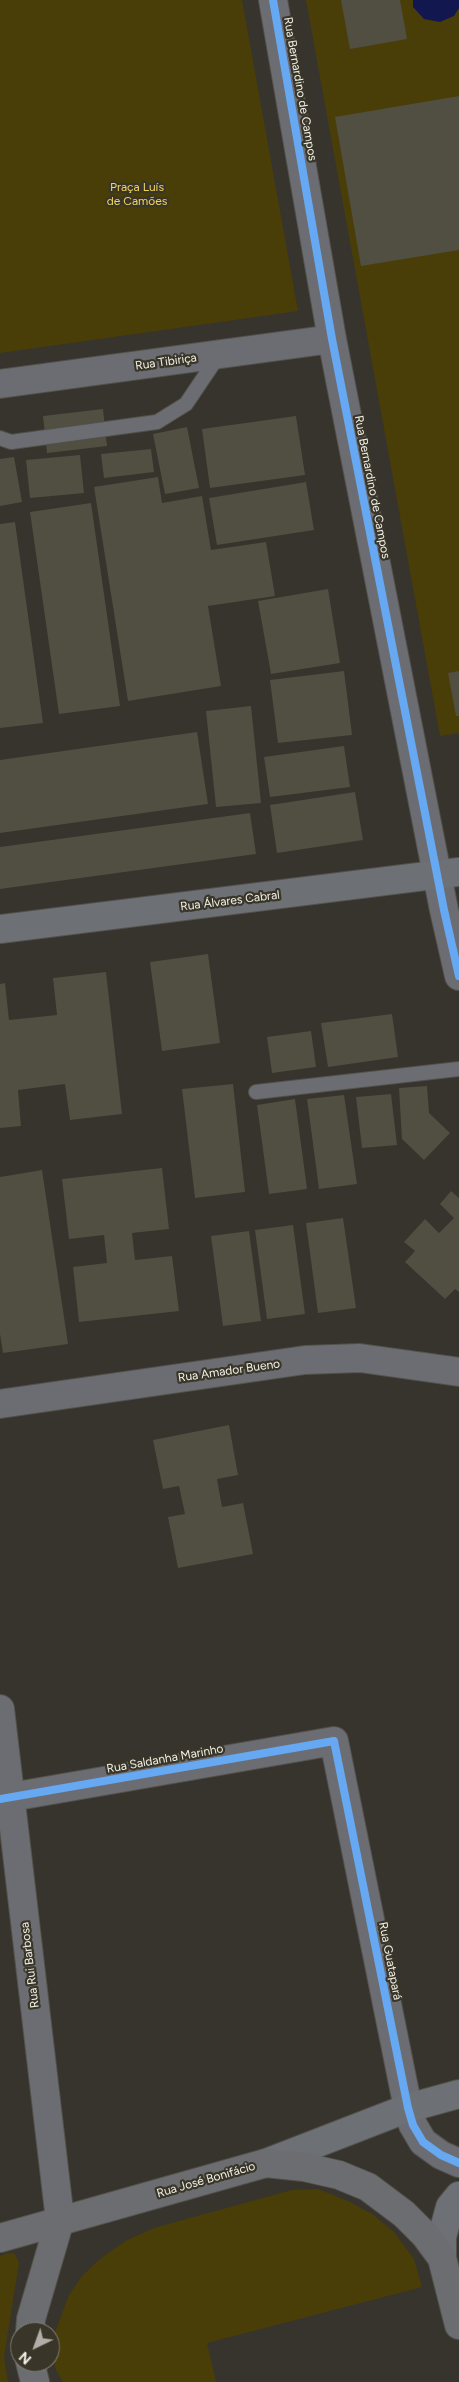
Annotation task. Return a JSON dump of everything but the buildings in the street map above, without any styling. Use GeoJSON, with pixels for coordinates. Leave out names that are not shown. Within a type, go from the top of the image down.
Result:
{"type":"FeatureCollection","features":[{"type":"Feature","properties":{"kind":"main road","name":"Rua Álvares Cabral"},"geometry":{"type":"LineString","coordinates":[[0,929],[448,874]]}},
{"type":"Feature","properties":{"kind":"main road","name":"Rua José Bonifácio"},"geometry":{"type":"LineString","coordinates":[[0,2238],[266,2163],[452,2093]]}},
{"type":"Feature","properties":{"kind":"main road"},"geometry":{"type":"LineString","coordinates":[[266,2163],[339,2175],[368,2187],[404,2214],[425,2234],[442,2258]]}},
{"type":"Feature","properties":{"kind":"main road"},"geometry":{"type":"LineString","coordinates":[[459,2196],[450,2207],[442,2237],[442,2258],[459,2325]]}},
{"type":"Feature","properties":{"kind":"main road"},"geometry":{"type":"LineString","coordinates":[[31,2322],[60,2220]]}},
{"type":"Feature","properties":{"kind":"street","name":"Rua Bernardino de Campos"},"geometry":{"type":"LineString","coordinates":[[273,0],[332,339],[448,874],[459,976]]}},
{"type":"Feature","properties":{"kind":"street","name":"Rua Tibiriça"},"geometry":{"type":"LineString","coordinates":[[0,384],[332,339]]}},
{"type":"Feature","properties":{"kind":"street","name":"Rua Amador Bueno"},"geometry":{"type":"LineString","coordinates":[[0,1404],[305,1360],[360,1358],[459,1372]]}},
{"type":"Feature","properties":{"kind":"street","name":"Rua Rui Barbosa"},"geometry":{"type":"LineString","coordinates":[[0,1709],[6,1798],[60,2220]]}},
{"type":"Feature","properties":{"kind":"street","name":"Rua Saldanha Marinho"},"geometry":{"type":"LineString","coordinates":[[6,1798],[334,1741]]}},
{"type":"Feature","properties":{"kind":"street","name":"Rua Guatapará"},"geometry":{"type":"LineString","coordinates":[[334,1741],[413,2125],[423,2142],[441,2155],[459,2163]]}},
{"type":"Feature","properties":{"kind":"lane"},"geometry":{"type":"LineString","coordinates":[[0,438],[11,442],[157,422],[186,404],[220,354]]}},
{"type":"Feature","properties":{"kind":"lane"},"geometry":{"type":"LineString","coordinates":[[256,1092],[459,1069]]}},
{"type":"Feature","properties":{"kind":"green space","name":"Praça Luís de Camões"},"geometry":{"type":"Polygon","coordinates":[[[0,0],[242,0],[298,311],[0,353],[0,0]]]}},
{"type":"Feature","properties":{"kind":"green space"},"geometry":{"type":"Polygon","coordinates":[[[306,0],[459,0],[459,733],[440,736],[306,0]]]}},
{"type":"Feature","properties":{"kind":"green space"},"geometry":{"type":"Polygon","coordinates":[[[318,2189],[348,2201],[372,2214],[394,2232],[414,2259],[422,2287],[207,2343],[216,2382],[63,2382],[57,2372],[60,2372],[59,2322],[69,2295],[82,2276],[100,2259],[127,2240],[154,2228],[292,2190],[318,2189]]]}},
{"type":"Feature","properties":{"kind":"green space"},"geometry":{"type":"Polygon","coordinates":[[[8,2253],[15,2254],[19,2263],[4,2357],[8,2382],[0,2382],[0,2256],[8,2253]]]}},
{"type":"Feature","properties":{"kind":"shaded area"},"geometry":{"type":"Polygon","coordinates":[[[413,0],[459,0],[459,8],[454,16],[440,22],[424,19],[413,7],[413,0]]]}},
{"type":"Feature","properties":{"kind":"cycle path"},"geometry":{"type":"LineString","coordinates":[[273,0],[332,339],[444,910],[459,976]]}},
{"type":"Feature","properties":{"kind":"cycle path"},"geometry":{"type":"LineString","coordinates":[[0,1799],[334,1741],[413,2125],[423,2142],[441,2155],[459,2163]]}}]}
